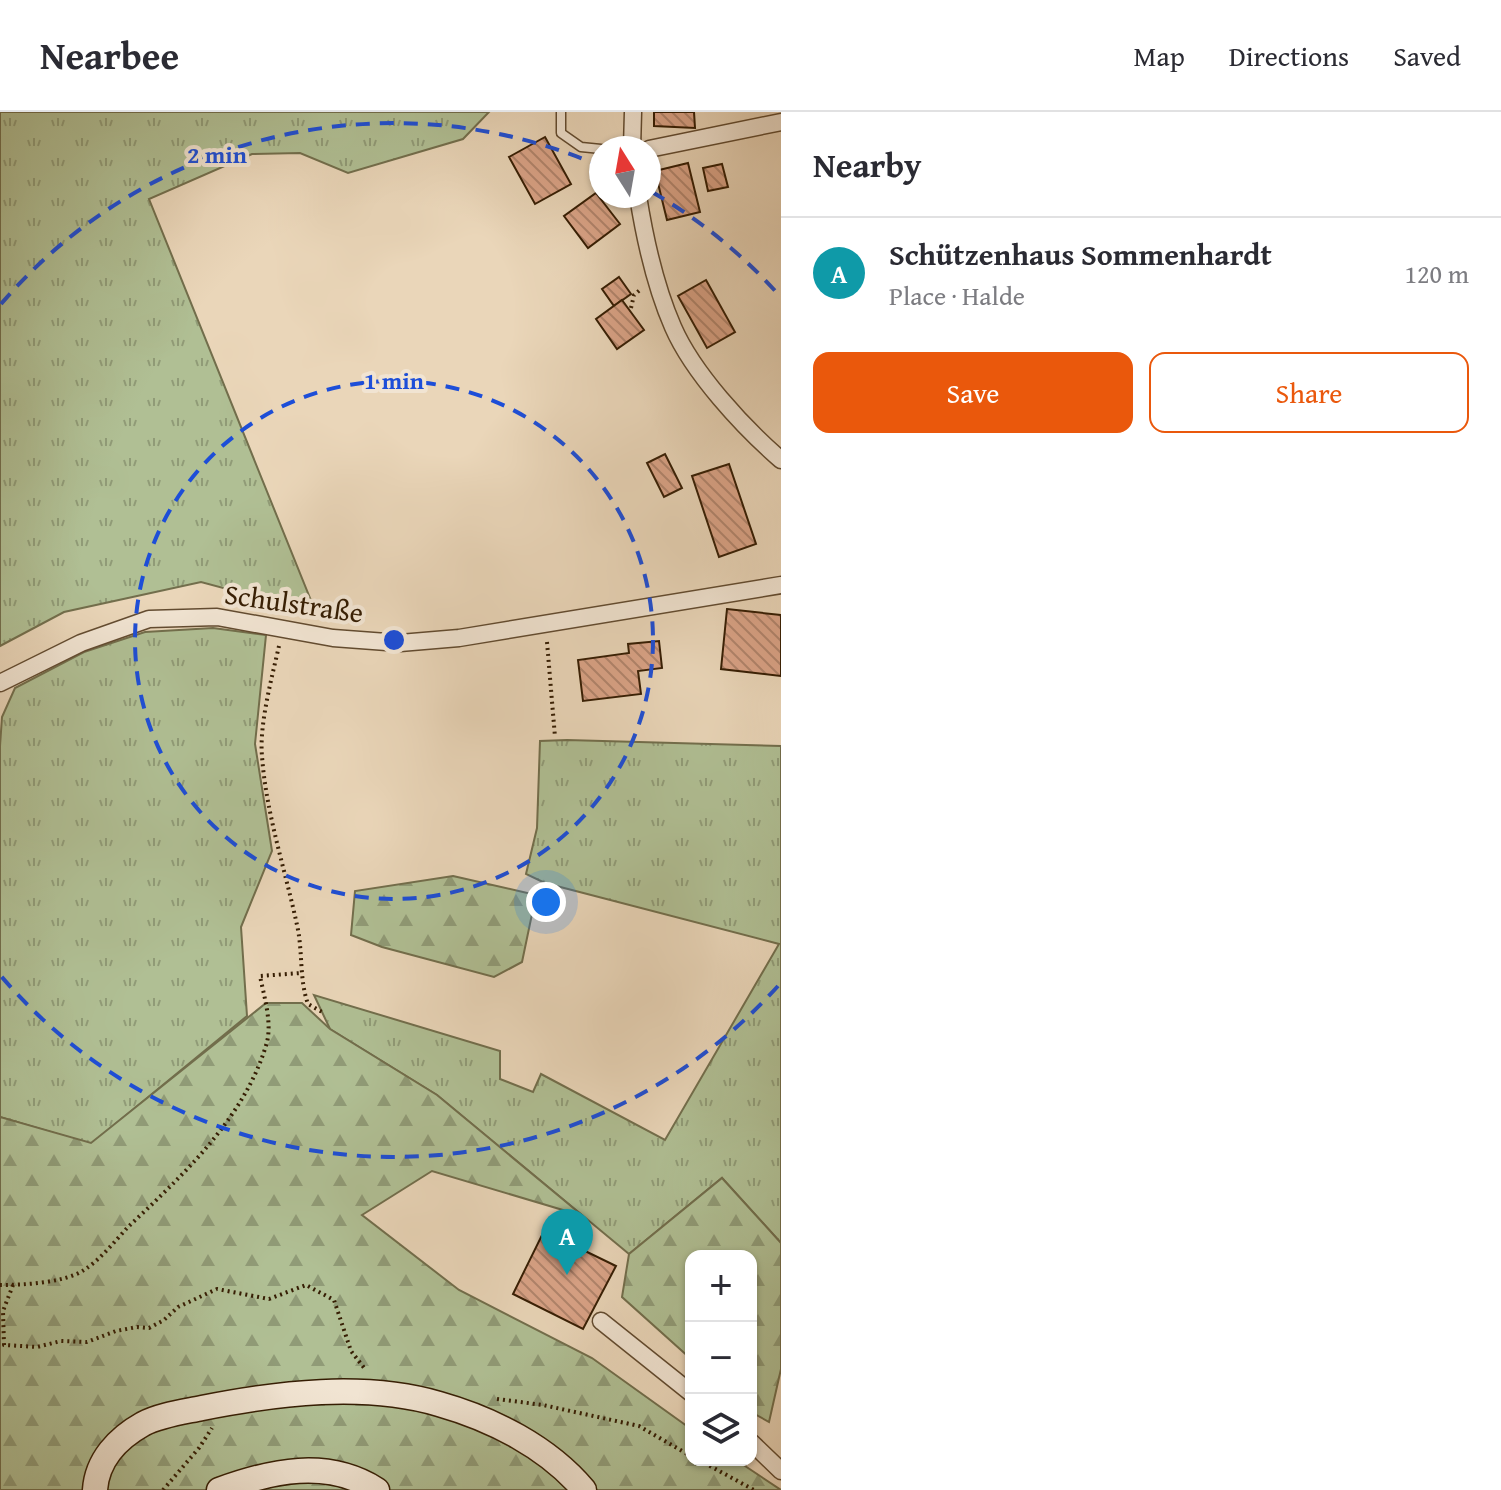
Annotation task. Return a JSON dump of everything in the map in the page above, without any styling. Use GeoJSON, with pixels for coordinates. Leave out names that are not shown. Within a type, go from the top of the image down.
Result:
{"type":"FeatureCollection","features":[{"type":"Feature","properties":{"kind":"street"},"geometry":{"type":"LineString","coordinates":[[632,136],[633,112]]}},
{"type":"Feature","properties":{"kind":"street"},"geometry":{"type":"LineString","coordinates":[[661,147],[781,122]]}},
{"type":"Feature","properties":{"kind":"street"},"geometry":{"type":"LineString","coordinates":[[640,208],[656,278],[674,329],[709,384],[759,441],[781,460]]}},
{"type":"Feature","properties":{"kind":"street","name":"Schulstraße"},"geometry":{"type":"LineString","coordinates":[[0,683],[81,643],[149,619],[217,617],[333,638],[400,643],[459,638],[781,585]]}},
{"type":"Feature","properties":{"kind":"street"},"geometry":{"type":"LineString","coordinates":[[601,1321],[685,1388]]}},
{"type":"Feature","properties":{"kind":"street"},"geometry":{"type":"LineString","coordinates":[[95,1490],[96,1476],[107,1454],[122,1438],[146,1422],[228,1403],[348,1392],[400,1395],[440,1404],[483,1420],[529,1443],[575,1478],[584,1490]]}},
{"type":"Feature","properties":{"kind":"street"},"geometry":{"type":"LineString","coordinates":[[757,1448],[781,1471]]}},
{"type":"Feature","properties":{"kind":"street"},"geometry":{"type":"LineString","coordinates":[[219,1490],[248,1479],[286,1471],[325,1470],[360,1479],[377,1490]]}},
{"type":"Feature","properties":{"kind":"lane"},"geometry":{"type":"LineString","coordinates":[[561,112],[561,133],[581,147],[589,148]]}},
{"type":"Feature","properties":{"kind":"path"},"geometry":{"type":"LineString","coordinates":[[283,628],[269,688],[261,753],[273,824],[298,930],[301,973],[308,1004],[324,1013]]}},
{"type":"Feature","properties":{"kind":"path"},"geometry":{"type":"LineString","coordinates":[[548,666],[555,737]]}},
{"type":"Feature","properties":{"kind":"path"},"geometry":{"type":"LineString","coordinates":[[0,1285],[53,1281],[83,1271],[174,1186],[221,1130],[253,1077],[267,1042],[269,1028],[260,976],[301,973]]}},
{"type":"Feature","properties":{"kind":"path"},"geometry":{"type":"LineString","coordinates":[[13,1285],[3,1311],[4,1345],[37,1347],[61,1341],[87,1342],[116,1331],[149,1328],[178,1307],[217,1289],[269,1299],[306,1285],[334,1300],[351,1351],[370,1376]]}},
{"type":"Feature","properties":{"kind":"path"},"geometry":{"type":"LineString","coordinates":[[492,1398],[543,1405],[639,1426],[685,1453]]}},
{"type":"Feature","properties":{"kind":"path"},"geometry":{"type":"LineString","coordinates":[[163,1490],[199,1448],[228,1403]]}},
{"type":"Feature","properties":{"kind":"path"},"geometry":{"type":"LineString","coordinates":[[710,1466],[754,1490]]}},
{"type":"Feature","properties":{"kind":"green space"},"geometry":{"type":"Polygon","coordinates":[[[0,112],[489,112],[463,139],[348,173],[300,153],[252,154],[149,199],[316,613],[201,582],[64,612],[0,646],[0,112]]]}},
{"type":"Feature","properties":{"kind":"green space"},"geometry":{"type":"Polygon","coordinates":[[[213,628],[266,635],[255,744],[272,851],[241,927],[247,1016],[91,1144],[0,1117],[2,717],[15,688],[84,652],[145,632],[213,628]]]}},
{"type":"Feature","properties":{"kind":"green space"},"geometry":{"type":"Polygon","coordinates":[[[540,741],[781,746],[781,1243],[722,1178],[629,1254],[437,1095],[330,1029],[314,995],[500,1051],[500,1079],[533,1092],[541,1074],[665,1140],[779,944],[545,883],[526,874],[537,828],[540,741]]]}},
{"type":"Feature","properties":{"kind":"green space"},"geometry":{"type":"Polygon","coordinates":[[[453,876],[536,895],[522,962],[494,977],[382,947],[351,935],[355,891],[453,876]]]}},
{"type":"Feature","properties":{"kind":"green space"},"geometry":{"type":"Polygon","coordinates":[[[266,1003],[302,1003],[330,1029],[437,1095],[583,1216],[432,1171],[362,1215],[459,1290],[592,1358],[685,1425],[685,1466],[745,1466],[781,1490],[0,1490],[0,1117],[91,1143],[266,1003]]]}},
{"type":"Feature","properties":{"kind":"green space"},"geometry":{"type":"Polygon","coordinates":[[[722,1178],[781,1243],[781,1369],[769,1422],[757,1415],[757,1250],[685,1250],[685,1354],[622,1297],[629,1254],[722,1178]]]}},
{"type":"Feature","properties":{"kind":"building"},"geometry":{"type":"Polygon","coordinates":[[[654,112],[694,112],[695,128],[654,126],[654,112]]]}},
{"type":"Feature","properties":{"kind":"building"},"geometry":{"type":"Polygon","coordinates":[[[545,137],[571,184],[535,204],[509,157],[545,137]]]}},
{"type":"Feature","properties":{"kind":"building"},"geometry":{"type":"Polygon","coordinates":[[[688,163],[700,212],[667,220],[661,196],[661,170],[688,163]]]}},
{"type":"Feature","properties":{"kind":"building"},"geometry":{"type":"Polygon","coordinates":[[[722,164],[728,187],[708,191],[703,168],[722,164]]]}},
{"type":"Feature","properties":{"kind":"building"},"geometry":{"type":"Polygon","coordinates":[[[589,198],[589,208],[608,208],[620,224],[588,248],[564,216],[589,198]]]}},
{"type":"Feature","properties":{"kind":"building"},"geometry":{"type":"Polygon","coordinates":[[[619,277],[631,294],[614,306],[602,289],[619,277]]]}},
{"type":"Feature","properties":{"kind":"building"},"geometry":{"type":"Polygon","coordinates":[[[706,280],[735,332],[707,348],[678,296],[706,280]]]}},
{"type":"Feature","properties":{"kind":"building"},"geometry":{"type":"Polygon","coordinates":[[[622,300],[644,330],[617,349],[596,319],[622,300]]]}},
{"type":"Feature","properties":{"kind":"building"},"geometry":{"type":"Polygon","coordinates":[[[665,454],[682,488],[664,497],[647,463],[665,454]]]}},
{"type":"Feature","properties":{"kind":"building"},"geometry":{"type":"Polygon","coordinates":[[[729,464],[756,544],[719,557],[692,476],[729,464]]]}},
{"type":"Feature","properties":{"kind":"building"},"geometry":{"type":"Polygon","coordinates":[[[727,609],[781,615],[781,676],[721,669],[727,609]]]}},
{"type":"Feature","properties":{"kind":"building"},"geometry":{"type":"Polygon","coordinates":[[[659,641],[662,668],[638,671],[641,694],[583,701],[578,660],[629,653],[628,644],[659,641]]]}},
{"type":"Feature","properties":{"kind":"building"},"geometry":{"type":"Polygon","coordinates":[[[544,1231],[616,1266],[583,1329],[513,1294],[544,1231]]]}},
{"type":"Feature","properties":{"kind":"place","name":"Schützenhaus Sommenhardt"},"geometry":{"type":"Point","coordinates":[567,1275]}}]}
